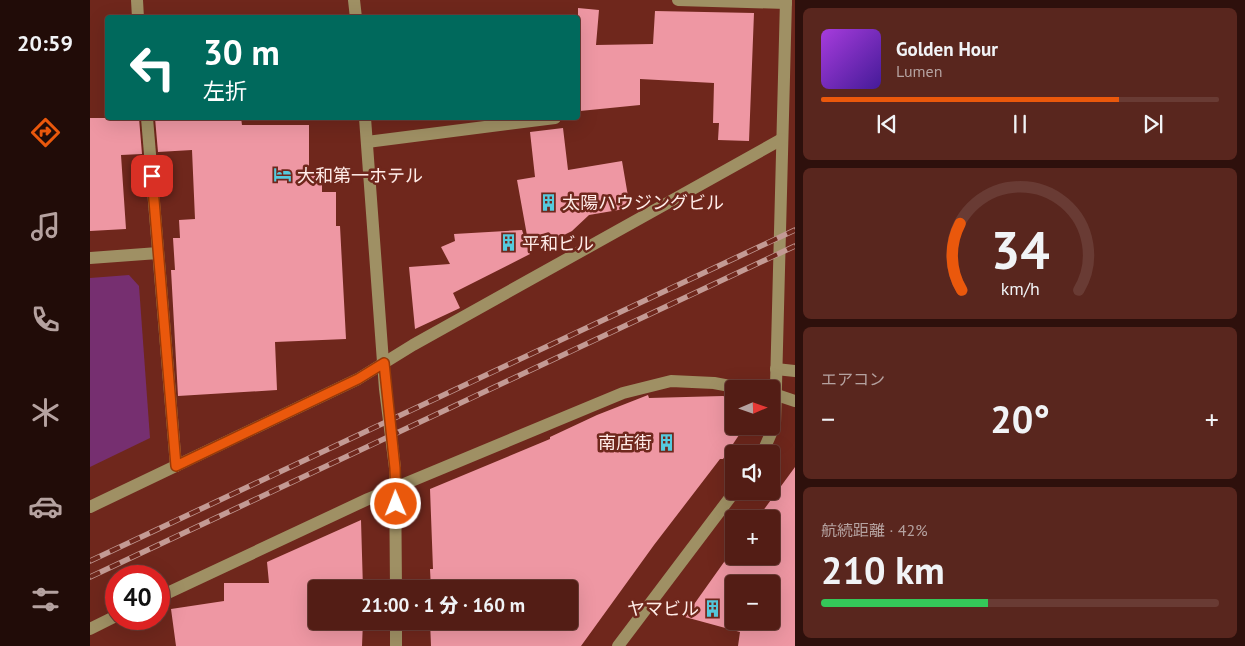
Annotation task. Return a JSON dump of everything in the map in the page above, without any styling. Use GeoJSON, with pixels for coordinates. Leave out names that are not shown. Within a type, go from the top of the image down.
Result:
{"type":"FeatureCollection","features":[{"type":"Feature","properties":{"kind":"street"},"geometry":{"type":"LineString","coordinates":[[137,0],[138,15]]}},
{"type":"Feature","properties":{"kind":"street"},"geometry":{"type":"LineString","coordinates":[[354,0],[356,15]]}},
{"type":"Feature","properties":{"kind":"street"},"geometry":{"type":"LineString","coordinates":[[678,0],[786,2],[775,380]]}},
{"type":"Feature","properties":{"kind":"street"},"geometry":{"type":"LineString","coordinates":[[147,120],[176,466]]}},
{"type":"Feature","properties":{"kind":"street"},"geometry":{"type":"LineString","coordinates":[[364,120],[396,488],[396,580]]}},
{"type":"Feature","properties":{"kind":"street"},"geometry":{"type":"LineString","coordinates":[[367,142],[539,120]]}},
{"type":"Feature","properties":{"kind":"street"},"geometry":{"type":"LineString","coordinates":[[90,507],[358,379],[782,138]]}},
{"type":"Feature","properties":{"kind":"street"},"geometry":{"type":"LineString","coordinates":[[90,258],[158,253]]}},
{"type":"Feature","properties":{"kind":"street"},"geometry":{"type":"LineString","coordinates":[[776,369],[795,371]]}},
{"type":"Feature","properties":{"kind":"street"},"geometry":{"type":"LineString","coordinates":[[170,592],[396,488],[623,393],[671,381],[725,385]]}},
{"type":"Feature","properties":{"kind":"street"},"geometry":{"type":"LineString","coordinates":[[780,396],[795,401]]}},
{"type":"Feature","properties":{"kind":"street"},"geometry":{"type":"LineString","coordinates":[[618,646],[728,500]]}},
{"type":"Feature","properties":{"kind":"street"},"geometry":{"type":"LineString","coordinates":[[90,629],[105,622]]}},
{"type":"Feature","properties":{"kind":"street"},"geometry":{"type":"LineString","coordinates":[[396,630],[396,646]]}},
{"type":"Feature","properties":{"kind":"shaded area"},"geometry":{"type":"Polygon","coordinates":[[[129,275],[139,286],[150,438],[90,467],[90,278],[129,275]]]}},
{"type":"Feature","properties":{"kind":"building"},"geometry":{"type":"Polygon","coordinates":[[[578,8],[599,10],[596,45],[653,44],[655,11],[754,13],[749,141],[718,140],[719,123],[713,123],[714,83],[640,79],[640,105],[580,111],[580,15],[578,15],[578,8]]]}},
{"type":"Feature","properties":{"kind":"building"},"geometry":{"type":"Polygon","coordinates":[[[90,118],[139,120],[142,154],[121,155],[126,229],[90,231],[90,118]]]}},
{"type":"Feature","properties":{"kind":"building"},"geometry":{"type":"Polygon","coordinates":[[[155,120],[241,120],[242,125],[309,125],[309,171],[322,172],[322,192],[336,192],[336,226],[340,226],[346,339],[275,342],[277,390],[178,396],[171,270],[175,270],[173,238],[180,238],[179,220],[195,219],[192,150],[158,152],[155,120]]]}},
{"type":"Feature","properties":{"kind":"building"},"geometry":{"type":"Polygon","coordinates":[[[563,128],[568,170],[622,161],[630,208],[589,215],[572,231],[552,241],[528,241],[517,180],[535,177],[530,132],[563,128]]]}},
{"type":"Feature","properties":{"kind":"building"},"geometry":{"type":"Polygon","coordinates":[[[522,230],[530,254],[453,293],[460,308],[415,329],[409,267],[450,264],[441,247],[455,241],[454,234],[522,230]]]}},
{"type":"Feature","properties":{"kind":"building"},"geometry":{"type":"Polygon","coordinates":[[[648,395],[649,398],[723,396],[725,397],[725,435],[739,435],[732,445],[725,445],[725,456],[723,459],[720,459],[654,545],[581,646],[431,646],[430,630],[578,630],[578,580],[431,580],[430,569],[433,569],[430,489],[550,439],[550,437],[597,415],[648,395]]]}},
{"type":"Feature","properties":{"kind":"building"},"geometry":{"type":"Polygon","coordinates":[[[795,467],[795,646],[738,646],[740,632],[733,630],[780,630],[780,575],[725,575],[725,628],[685,617],[725,561],[725,565],[780,565],[780,510],[764,510],[771,500],[780,500],[780,488],[795,467]]]}},
{"type":"Feature","properties":{"kind":"building"},"geometry":{"type":"Polygon","coordinates":[[[361,520],[363,580],[308,580],[308,630],[363,630],[362,646],[176,646],[171,609],[224,601],[224,583],[269,583],[267,562],[361,520]]]}},
{"type":"Feature","properties":{"kind":"railway"},"geometry":{"type":"LineString","coordinates":[[90,561],[795,230]]}},
{"type":"Feature","properties":{"kind":"railway"},"geometry":{"type":"LineString","coordinates":[[90,577],[795,246]]}},
{"type":"Feature","properties":{"kind":"place","name":"大和第一ホテル"},"geometry":{"type":"Point","coordinates":[283,175]}},
{"type":"Feature","properties":{"kind":"place","name":"太陽ハウジングビル"},"geometry":{"type":"Point","coordinates":[548,202]}},
{"type":"Feature","properties":{"kind":"place","name":"平和ビル"},"geometry":{"type":"Point","coordinates":[508,243]}},
{"type":"Feature","properties":{"kind":"place","name":"南店街"},"geometry":{"type":"Point","coordinates":[666,442]}},
{"type":"Feature","properties":{"kind":"place","name":"ヤマビル"},"geometry":{"type":"Point","coordinates":[713,608]}},
{"type":"Feature","properties":{"kind":"route"},"geometry":{"type":"LineString","coordinates":[[152,176],[176,466],[358,379],[384,363],[385,389],[395,468],[396,504]]}}]}
